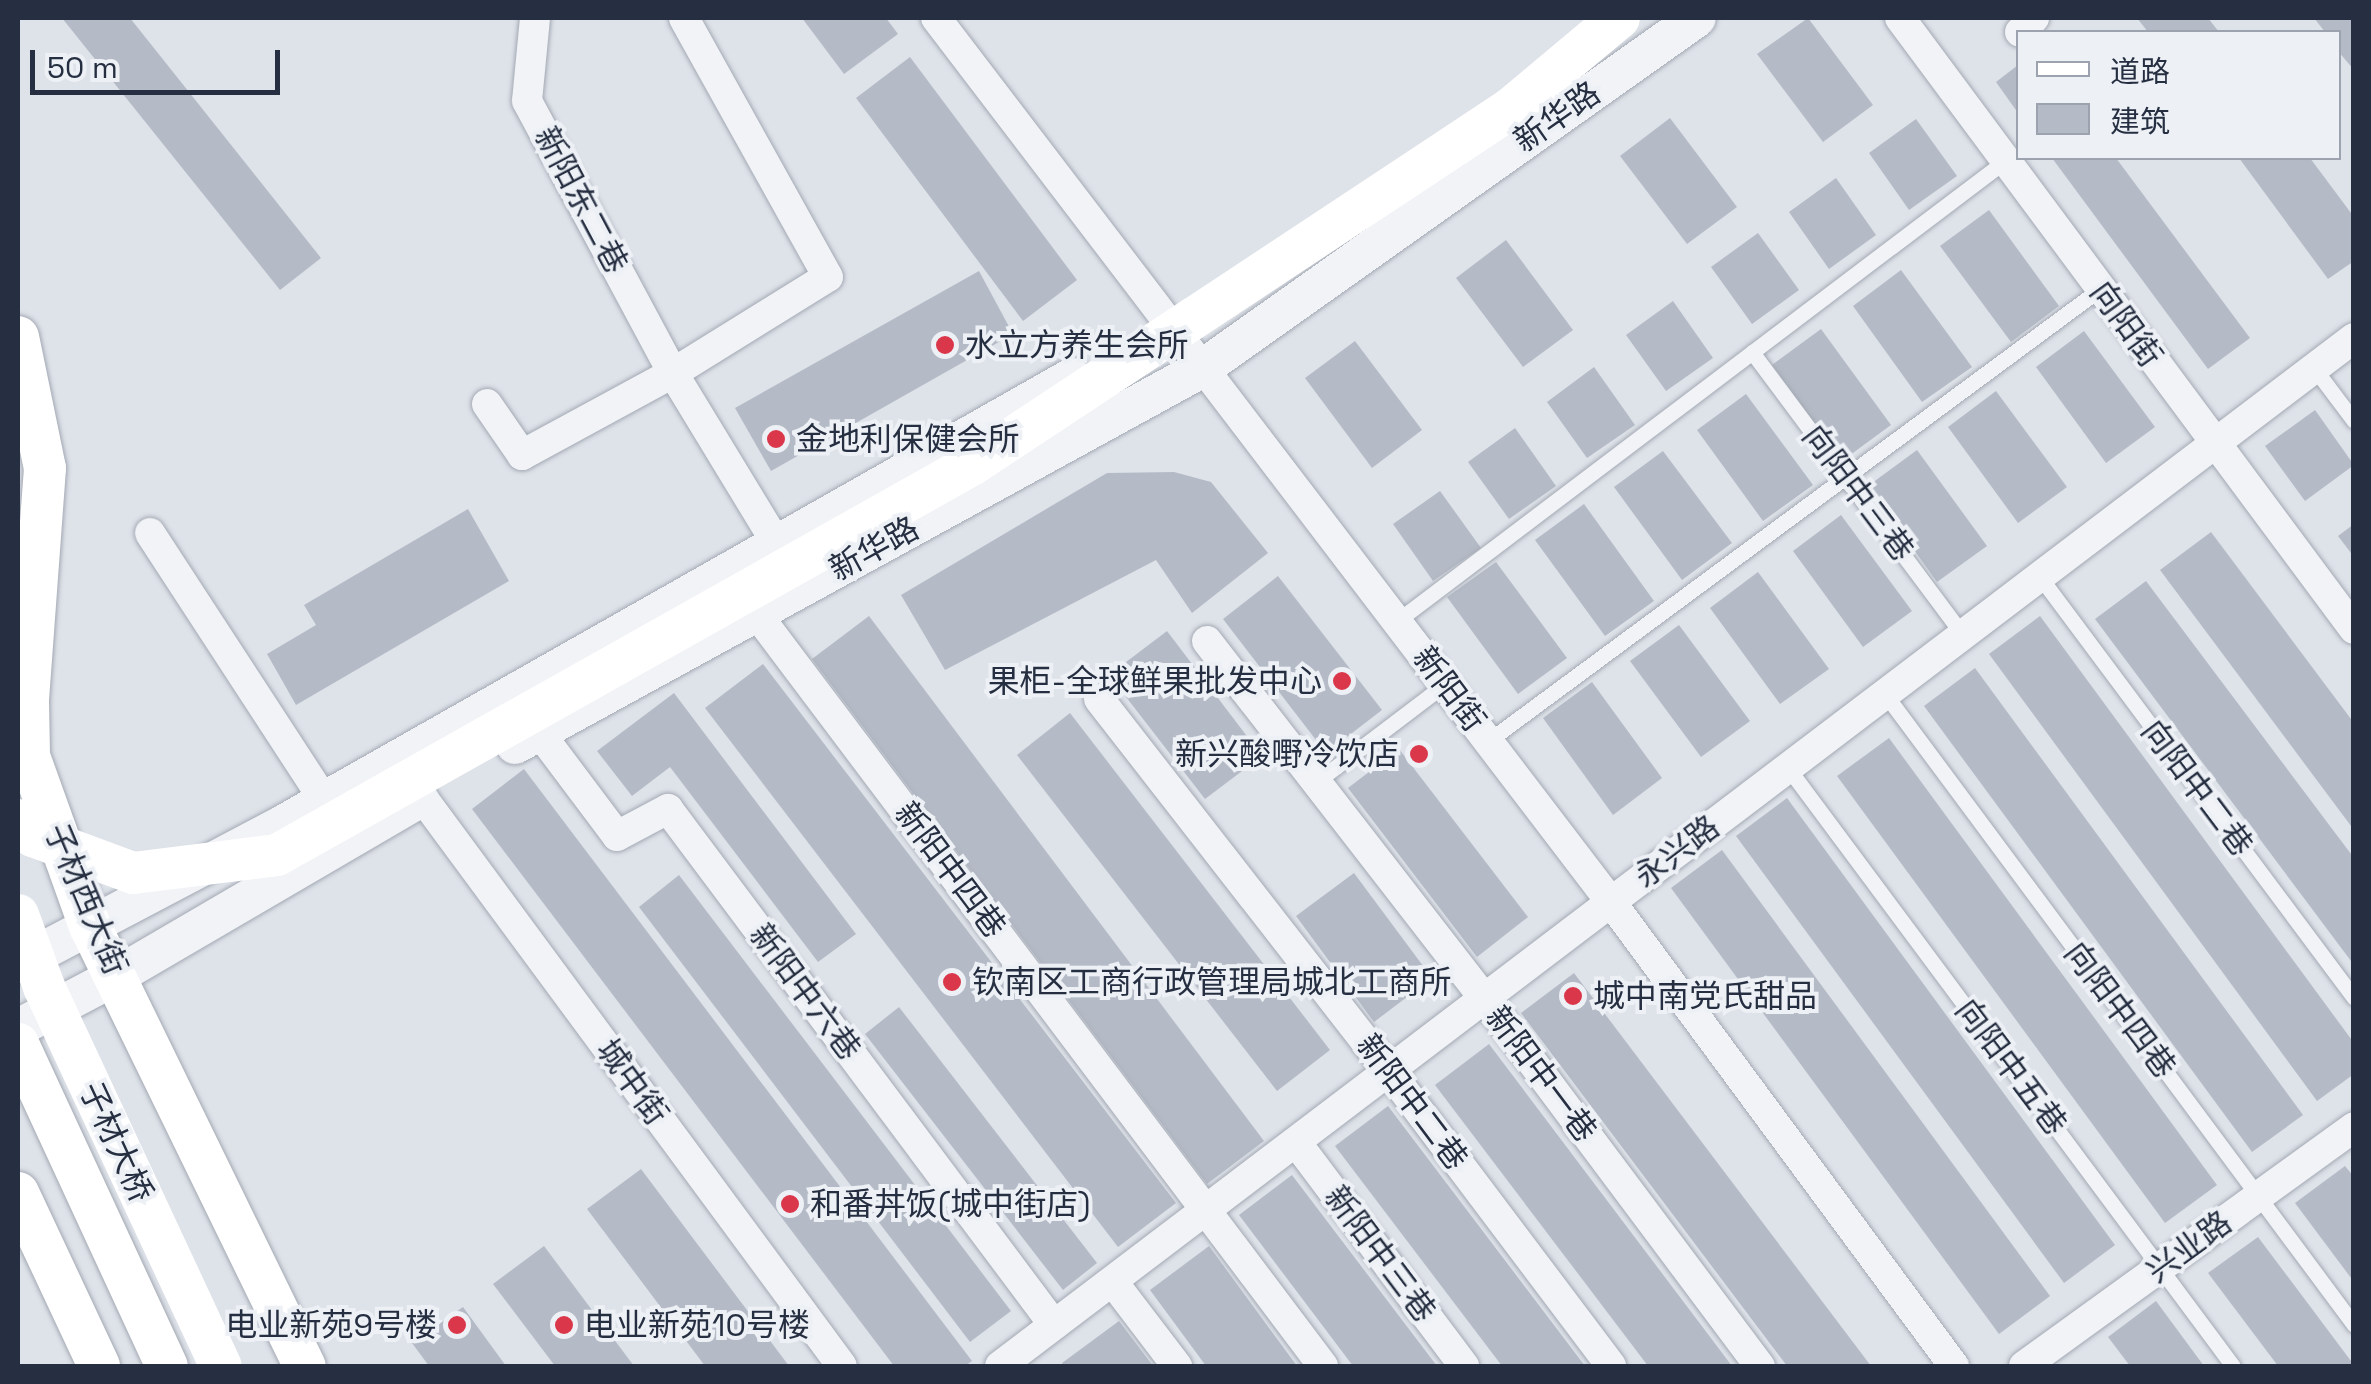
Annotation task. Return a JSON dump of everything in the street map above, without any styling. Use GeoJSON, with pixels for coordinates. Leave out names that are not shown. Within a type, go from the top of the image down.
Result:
{"type":"FeatureCollection","features":[{"type":"Feature","properties":{"kind":"main road"},"geometry":{"type":"LineString","coordinates":[[18,820],[32,836],[133,873],[276,855],[973,464],[1510,109],[1619,18]]}},
{"type":"Feature","properties":{"kind":"main road","name":"子材西大街"},"geometry":{"type":"LineString","coordinates":[[18,337],[46,468],[28,702],[29,756],[90,926],[118,975],[305,1366]]}},
{"type":"Feature","properties":{"kind":"main road","name":"子材大桥"},"geometry":{"type":"LineString","coordinates":[[18,915],[44,987],[221,1366]]}},
{"type":"Feature","properties":{"kind":"main road","name":"子材大桥"},"geometry":{"type":"LineString","coordinates":[[18,1044],[167,1366]]}},
{"type":"Feature","properties":{"kind":"main road"},"geometry":{"type":"LineString","coordinates":[[18,1193],[100,1366]]}},
{"type":"Feature","properties":{"kind":"street","name":"新阳东二巷"},"geometry":{"type":"LineString","coordinates":[[535,18],[528,101],[673,373],[777,544]]}},
{"type":"Feature","properties":{"kind":"street"},"geometry":{"type":"LineString","coordinates":[[487,404],[522,455],[673,373],[828,276],[684,18]]}},
{"type":"Feature","properties":{"kind":"street","name":"新阳街"},"geometry":{"type":"LineString","coordinates":[[936,18],[1611,902],[1954,1366]]}},
{"type":"Feature","properties":{"kind":"street","name":"新华路"},"geometry":{"type":"LineString","coordinates":[[18,964],[325,801],[1168,323],[1603,18]]}},
{"type":"Feature","properties":{"kind":"street","name":"新华路"},"geometry":{"type":"LineString","coordinates":[[18,1028],[118,975],[422,797],[1203,368],[1696,18]]}},
{"type":"Feature","properties":{"kind":"street","name":"向阳街"},"geometry":{"type":"LineString","coordinates":[[1900,18],[2354,629]]}},
{"type":"Feature","properties":{"kind":"street","name":"永兴路"},"geometry":{"type":"LineString","coordinates":[[1011,1363],[1054,1326],[2354,338]]}},
{"type":"Feature","properties":{"kind":"street"},"geometry":{"type":"LineString","coordinates":[[150,533],[325,801]]}},
{"type":"Feature","properties":{"kind":"street","name":"新阳中四巷"},"geometry":{"type":"LineString","coordinates":[[756,613],[1323,1366]]}},
{"type":"Feature","properties":{"kind":"street","name":"新阳中一巷"},"geometry":{"type":"LineString","coordinates":[[1207,641],[1485,998],[1760,1366]]}},
{"type":"Feature","properties":{"kind":"street","name":"新阳中二巷"},"geometry":{"type":"LineString","coordinates":[[1099,699],[1390,1071],[1611,1366]]}},
{"type":"Feature","properties":{"kind":"street","name":"新阳中六巷"},"geometry":{"type":"LineString","coordinates":[[540,732],[617,836],[668,809],[1054,1326]]}},
{"type":"Feature","properties":{"kind":"street","name":"城中街"},"geometry":{"type":"LineString","coordinates":[[422,797],[842,1366]]}},
{"type":"Feature","properties":{"kind":"street","name":"兴业路"},"geometry":{"type":"LineString","coordinates":[[2024,1366],[2354,1127]]}},
{"type":"Feature","properties":{"kind":"street","name":"新阳中三巷"},"geometry":{"type":"LineString","coordinates":[[1296,1142],[1464,1366]]}},
{"type":"Feature","properties":{"kind":"street"},"geometry":{"type":"LineString","coordinates":[[1114,1282],[1177,1366]]}},
{"type":"Feature","properties":{"kind":"lane"},"geometry":{"type":"LineString","coordinates":[[1396,621],[2006,160]]}},
{"type":"Feature","properties":{"kind":"lane"},"geometry":{"type":"LineString","coordinates":[[1488,741],[2100,289]]}},
{"type":"Feature","properties":{"kind":"lane","name":"向阳中三巷"},"geometry":{"type":"LineString","coordinates":[[1752,352],[1963,635]]}},
{"type":"Feature","properties":{"kind":"lane"},"geometry":{"type":"LineString","coordinates":[[2314,368],[2354,421]]}},
{"type":"Feature","properties":{"kind":"lane","name":"向阳中二巷"},"geometry":{"type":"LineString","coordinates":[[2040,577],[2354,998]]}},
{"type":"Feature","properties":{"kind":"lane"},"geometry":{"type":"LineString","coordinates":[[1316,782],[1444,684]]}},
{"type":"Feature","properties":{"kind":"lane","name":"向阳中四巷"},"geometry":{"type":"LineString","coordinates":[[1885,694],[2354,1325]]}},
{"type":"Feature","properties":{"kind":"lane","name":"向阳中五巷"},"geometry":{"type":"LineString","coordinates":[[1788,768],[2233,1366]]}},
{"type":"Feature","properties":{"kind":"building"},"geometry":{"type":"Polygon","coordinates":[[[62,18],[130,18],[321,258],[280,290],[62,18]]]}},
{"type":"Feature","properties":{"kind":"building"},"geometry":{"type":"Polygon","coordinates":[[[802,18],[886,18],[898,34],[844,74],[802,18]]]}},
{"type":"Feature","properties":{"kind":"building"},"geometry":{"type":"Polygon","coordinates":[[[1808,18],[1873,105],[1823,142],[1757,54],[1808,18]]]}},
{"type":"Feature","properties":{"kind":"building"},"geometry":{"type":"Polygon","coordinates":[[[2137,18],[2208,18],[2217,30],[2146,30],[2137,18]]]}},
{"type":"Feature","properties":{"kind":"building"},"geometry":{"type":"Polygon","coordinates":[[[2314,18],[2354,18],[2354,70],[2341,55],[2341,30],[2323,30],[2314,18]]]}},
{"type":"Feature","properties":{"kind":"building"},"geometry":{"type":"Polygon","coordinates":[[[910,57],[1077,280],[1023,321],[856,98],[910,57]]]}},
{"type":"Feature","properties":{"kind":"building"},"geometry":{"type":"Polygon","coordinates":[[[2016,67],[2016,110],[1996,82],[2016,67]]]}},
{"type":"Feature","properties":{"kind":"building"},"geometry":{"type":"Polygon","coordinates":[[[1670,118],[1737,207],[1687,244],[1620,156],[1670,118]]]}},
{"type":"Feature","properties":{"kind":"building"},"geometry":{"type":"Polygon","coordinates":[[[1916,119],[1957,176],[1909,210],[1869,153],[1916,119]]]}},
{"type":"Feature","properties":{"kind":"building"},"geometry":{"type":"Polygon","coordinates":[[[2053,160],[2117,160],[2250,338],[2208,369],[2053,160]]]}},
{"type":"Feature","properties":{"kind":"building"},"geometry":{"type":"Polygon","coordinates":[[[2240,160],[2311,160],[2354,217],[2354,261],[2328,279],[2240,160]]]}},
{"type":"Feature","properties":{"kind":"building"},"geometry":{"type":"Polygon","coordinates":[[[1836,178],[1876,235],[1829,269],[1789,212],[1836,178]]]}},
{"type":"Feature","properties":{"kind":"building"},"geometry":{"type":"Polygon","coordinates":[[[1989,210],[2059,306],[2011,342],[1940,246],[1989,210]]]}},
{"type":"Feature","properties":{"kind":"building"},"geometry":{"type":"Polygon","coordinates":[[[1758,233],[1799,290],[1752,324],[1711,267],[1758,233]]]}},
{"type":"Feature","properties":{"kind":"building"},"geometry":{"type":"Polygon","coordinates":[[[1506,240],[1573,330],[1523,367],[1456,278],[1506,240]]]}},
{"type":"Feature","properties":{"kind":"building"},"geometry":{"type":"Polygon","coordinates":[[[1901,270],[1972,367],[1922,402],[1853,306],[1901,270]]]}},
{"type":"Feature","properties":{"kind":"building"},"geometry":{"type":"Polygon","coordinates":[[[979,271],[1013,334],[771,471],[735,408],[979,271]]]}},
{"type":"Feature","properties":{"kind":"building"},"geometry":{"type":"Polygon","coordinates":[[[1673,301],[1713,358],[1666,391],[1626,335],[1673,301]]]}},
{"type":"Feature","properties":{"kind":"building"},"geometry":{"type":"Polygon","coordinates":[[[1821,329],[1891,425],[1842,461],[1772,365],[1821,329]]]}},
{"type":"Feature","properties":{"kind":"building"},"geometry":{"type":"Polygon","coordinates":[[[2084,331],[2155,427],[2106,463],[2036,367],[2084,331]]]}},
{"type":"Feature","properties":{"kind":"building"},"geometry":{"type":"Polygon","coordinates":[[[1355,341],[1422,430],[1372,468],[1305,378],[1355,341]]]}},
{"type":"Feature","properties":{"kind":"building"},"geometry":{"type":"Polygon","coordinates":[[[1594,367],[1635,425],[1587,458],[1547,402],[1594,367]]]}},
{"type":"Feature","properties":{"kind":"building"},"geometry":{"type":"Polygon","coordinates":[[[1996,391],[2067,487],[2018,523],[1948,427],[1996,391]]]}},
{"type":"Feature","properties":{"kind":"building"},"geometry":{"type":"Polygon","coordinates":[[[1746,394],[1813,485],[1763,521],[1697,430],[1746,394]]]}},
{"type":"Feature","properties":{"kind":"building"},"geometry":{"type":"Polygon","coordinates":[[[2315,410],[2354,465],[2305,501],[2265,446],[2315,410]]]}},
{"type":"Feature","properties":{"kind":"building"},"geometry":{"type":"Polygon","coordinates":[[[1515,428],[1556,486],[1509,519],[1468,462],[1515,428]]]}},
{"type":"Feature","properties":{"kind":"building"},"geometry":{"type":"Polygon","coordinates":[[[1917,450],[1987,546],[1937,582],[1868,486],[1917,450]]]}},
{"type":"Feature","properties":{"kind":"building"},"geometry":{"type":"Polygon","coordinates":[[[1663,451],[1732,543],[1682,580],[1614,487],[1663,451]]]}},
{"type":"Feature","properties":{"kind":"building"},"geometry":{"type":"Polygon","coordinates":[[[1174,472],[1211,482],[1268,553],[1192,613],[1156,560],[945,670],[901,595],[1107,473],[1174,472]]]}},
{"type":"Feature","properties":{"kind":"building"},"geometry":{"type":"Polygon","coordinates":[[[1440,491],[1481,548],[1433,581],[1393,524],[1440,491]]]}},
{"type":"Feature","properties":{"kind":"building"},"geometry":{"type":"Polygon","coordinates":[[[1584,504],[1654,601],[1605,636],[1535,540],[1584,504]]]}},
{"type":"Feature","properties":{"kind":"building"},"geometry":{"type":"Polygon","coordinates":[[[468,509],[509,581],[296,705],[267,654],[316,625],[304,605],[468,509]]]}},
{"type":"Feature","properties":{"kind":"building"},"geometry":{"type":"Polygon","coordinates":[[[1841,515],[1912,611],[1863,647],[1793,551],[1841,515]]]}},
{"type":"Feature","properties":{"kind":"building"},"geometry":{"type":"Polygon","coordinates":[[[2354,524],[2354,557],[2338,536],[2354,524]]]}},
{"type":"Feature","properties":{"kind":"building"},"geometry":{"type":"Polygon","coordinates":[[[2211,532],[2354,723],[2354,830],[2160,570],[2211,532]]]}},
{"type":"Feature","properties":{"kind":"building"},"geometry":{"type":"Polygon","coordinates":[[[1496,562],[1567,658],[1518,694],[1447,597],[1496,562]]]}},
{"type":"Feature","properties":{"kind":"building"},"geometry":{"type":"Polygon","coordinates":[[[1758,572],[1829,669],[1780,704],[1710,608],[1758,572]]]}},
{"type":"Feature","properties":{"kind":"building"},"geometry":{"type":"Polygon","coordinates":[[[1278,576],[1382,710],[1326,753],[1223,619],[1278,576]]]}},
{"type":"Feature","properties":{"kind":"building"},"geometry":{"type":"Polygon","coordinates":[[[2146,581],[2354,858],[2354,965],[2095,619],[2146,581]]]}},
{"type":"Feature","properties":{"kind":"building"},"geometry":{"type":"Polygon","coordinates":[[[869,616],[1264,1141],[1207,1184],[812,659],[869,616]]]}},
{"type":"Feature","properties":{"kind":"building"},"geometry":{"type":"Polygon","coordinates":[[[2040,616],[2354,1043],[2354,1074],[2317,1101],[1989,654],[2040,616]]]}},
{"type":"Feature","properties":{"kind":"building"},"geometry":{"type":"Polygon","coordinates":[[[1679,625],[1750,721],[1701,757],[1630,661],[1679,625]]]}},
{"type":"Feature","properties":{"kind":"building"},"geometry":{"type":"Polygon","coordinates":[[[1167,631],[1262,756],[1205,799],[1109,675],[1167,631]]]}},
{"type":"Feature","properties":{"kind":"building"},"geometry":{"type":"Polygon","coordinates":[[[763,664],[1176,1203],[1118,1247],[705,708],[763,664]]]}},
{"type":"Feature","properties":{"kind":"building"},"geometry":{"type":"Polygon","coordinates":[[[1975,668],[2303,1115],[2252,1152],[1924,706],[1975,668]]]}},
{"type":"Feature","properties":{"kind":"building"},"geometry":{"type":"Polygon","coordinates":[[[1592,682],[1662,778],[1613,815],[1543,718],[1592,682]]]}},
{"type":"Feature","properties":{"kind":"building"},"geometry":{"type":"Polygon","coordinates":[[[674,693],[856,934],[818,962],[670,767],[632,796],[597,751],[674,693]]]}},
{"type":"Feature","properties":{"kind":"building"},"geometry":{"type":"Polygon","coordinates":[[[1070,713],[1330,1050],[1277,1091],[1017,755],[1070,713]]]}},
{"type":"Feature","properties":{"kind":"building"},"geometry":{"type":"Polygon","coordinates":[[[1889,738],[2217,1185],[2165,1223],[1837,776],[1889,738]]]}},
{"type":"Feature","properties":{"kind":"building"},"geometry":{"type":"Polygon","coordinates":[[[1399,749],[1528,917],[1477,957],[1348,788],[1399,749]]]}},
{"type":"Feature","properties":{"kind":"building"},"geometry":{"type":"Polygon","coordinates":[[[524,769],[972,1361],[965,1366],[894,1366],[472,809],[524,769]]]}},
{"type":"Feature","properties":{"kind":"building"},"geometry":{"type":"Polygon","coordinates":[[[1787,798],[2115,1245],[2064,1283],[1736,836],[1787,798]]]}},
{"type":"Feature","properties":{"kind":"building"},"geometry":{"type":"Polygon","coordinates":[[[1722,850],[2050,1296],[1999,1334],[1671,888],[1722,850]]]}},
{"type":"Feature","properties":{"kind":"building"},"geometry":{"type":"Polygon","coordinates":[[[1354,873],[1432,978],[1374,1022],[1296,916],[1354,873]]]}},
{"type":"Feature","properties":{"kind":"building"},"geometry":{"type":"Polygon","coordinates":[[[679,875],[1011,1311],[970,1342],[639,907],[679,875]]]}},
{"type":"Feature","properties":{"kind":"building"},"geometry":{"type":"Polygon","coordinates":[[[1574,973],[1871,1366],[1787,1366],[1521,1013],[1574,973]]]}},
{"type":"Feature","properties":{"kind":"building"},"geometry":{"type":"Polygon","coordinates":[[[899,1007],[1097,1263],[1063,1290],[865,1034],[899,1007]]]}},
{"type":"Feature","properties":{"kind":"building"},"geometry":{"type":"Polygon","coordinates":[[[1489,1044],[1732,1366],[1648,1366],[1435,1085],[1489,1044]]]}},
{"type":"Feature","properties":{"kind":"building"},"geometry":{"type":"Polygon","coordinates":[[[1388,1106],[1585,1366],[1502,1366],[1335,1146],[1388,1106]]]}},
{"type":"Feature","properties":{"kind":"building"},"geometry":{"type":"Polygon","coordinates":[[[2345,1166],[2354,1177],[2354,1282],[2295,1203],[2345,1166]]]}},
{"type":"Feature","properties":{"kind":"building"},"geometry":{"type":"Polygon","coordinates":[[[641,1169],[789,1366],[705,1366],[587,1209],[641,1169]]]}},
{"type":"Feature","properties":{"kind":"building"},"geometry":{"type":"Polygon","coordinates":[[[1292,1175],[1437,1366],[1353,1366],[1239,1215],[1292,1175]]]}},
{"type":"Feature","properties":{"kind":"building"},"geometry":{"type":"Polygon","coordinates":[[[2258,1237],[2354,1366],[2278,1366],[2208,1273],[2258,1237]]]}},
{"type":"Feature","properties":{"kind":"building","name":"电业新苑10号楼"},"geometry":{"type":"Polygon","coordinates":[[[544,1246],[634,1366],[555,1366],[493,1284],[544,1246]]]}},
{"type":"Feature","properties":{"kind":"building"},"geometry":{"type":"Polygon","coordinates":[[[1209,1246],[1297,1366],[1206,1366],[1150,1290],[1209,1246]]]}},
{"type":"Feature","properties":{"kind":"building"},"geometry":{"type":"Polygon","coordinates":[[[2156,1301],[2204,1366],[2130,1366],[2108,1337],[2156,1301]]]}},
{"type":"Feature","properties":{"kind":"building","name":"电业新苑9号楼"},"geometry":{"type":"Polygon","coordinates":[[[463,1307],[506,1366],[429,1366],[412,1343],[463,1307]]]}},
{"type":"Feature","properties":{"kind":"building"},"geometry":{"type":"Polygon","coordinates":[[[1119,1321],[1153,1366],[1064,1366],[1062,1363],[1119,1321]]]}},
{"type":"Feature","properties":{"kind":"place","name":"水立方养生会所"},"geometry":{"type":"Point","coordinates":[945,345]}},
{"type":"Feature","properties":{"kind":"place","name":"金地利保健会所"},"geometry":{"type":"Point","coordinates":[776,439]}},
{"type":"Feature","properties":{"kind":"place","name":"果柜-全球鲜果批发中心"},"geometry":{"type":"Point","coordinates":[1342,681]}},
{"type":"Feature","properties":{"kind":"place","name":"新兴酸嘢冷饮店"},"geometry":{"type":"Point","coordinates":[1419,754]}},
{"type":"Feature","properties":{"kind":"place","name":"钦南区工商行政管理局城北工商所"},"geometry":{"type":"Point","coordinates":[952,982]}},
{"type":"Feature","properties":{"kind":"place","name":"城中南党氏甜品"},"geometry":{"type":"Point","coordinates":[1573,996]}},
{"type":"Feature","properties":{"kind":"place","name":"和番丼饭(城中街店)"},"geometry":{"type":"Point","coordinates":[790,1204]}},
{"type":"Feature","properties":{"kind":"place","name":"电业新苑9号楼"},"geometry":{"type":"Point","coordinates":[457,1325]}},
{"type":"Feature","properties":{"kind":"place","name":"电业新苑10号楼"},"geometry":{"type":"Point","coordinates":[564,1325]}}]}
